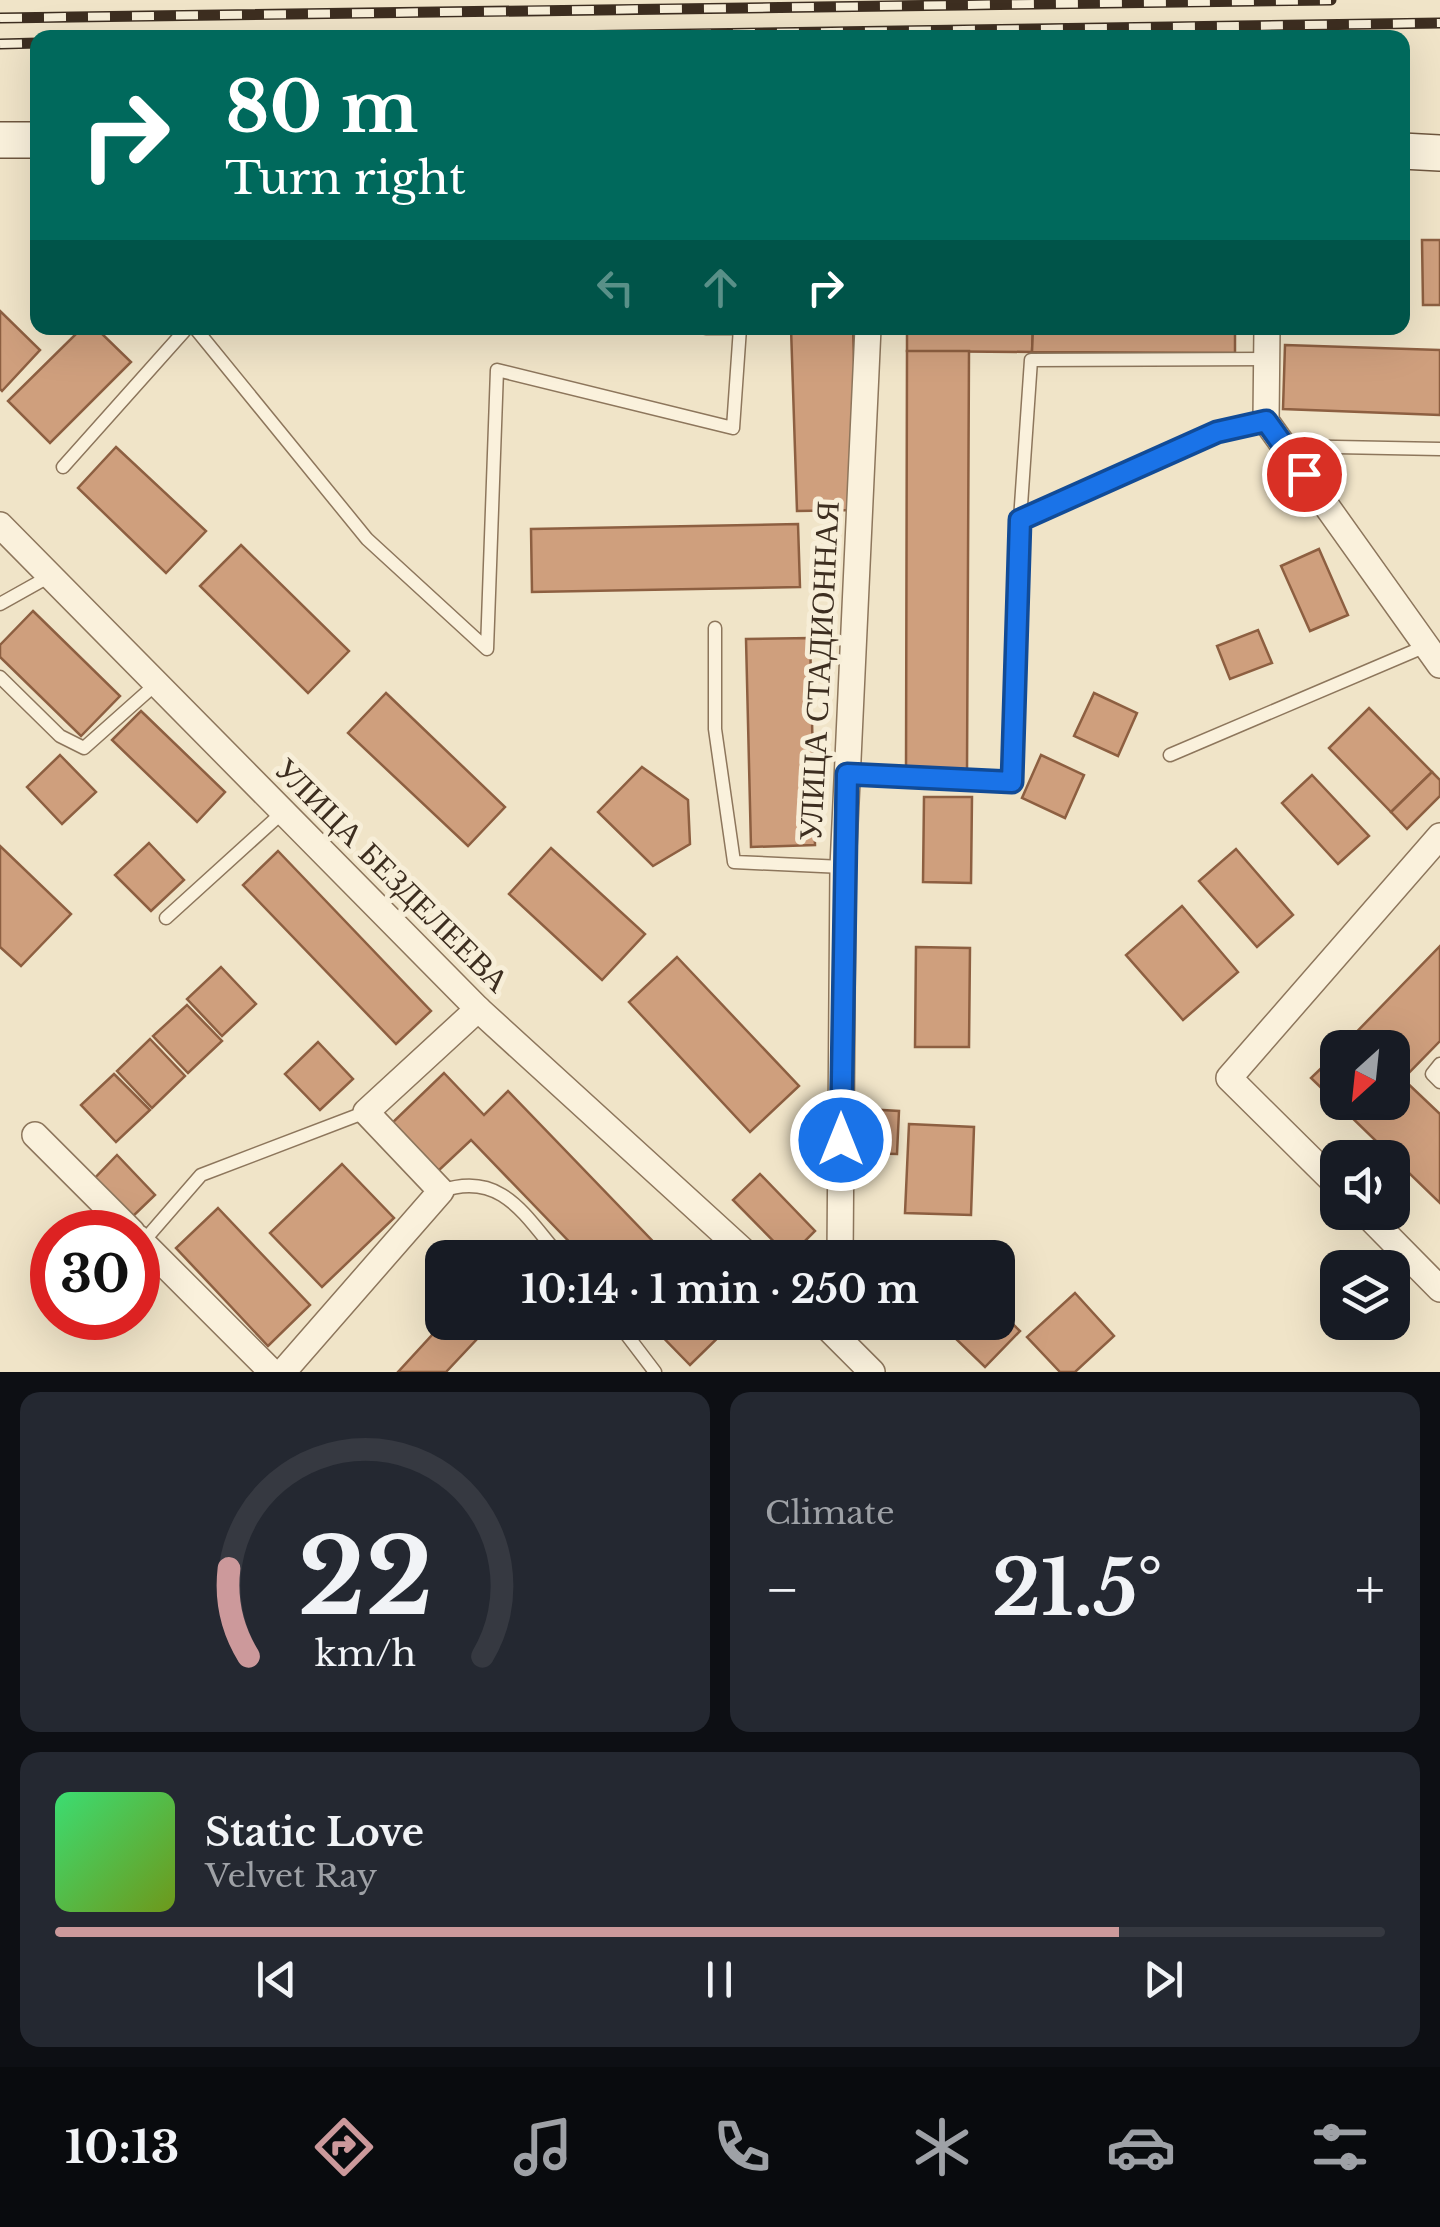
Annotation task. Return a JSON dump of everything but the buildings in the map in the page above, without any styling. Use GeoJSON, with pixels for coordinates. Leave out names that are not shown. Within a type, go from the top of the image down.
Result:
{"type":"FeatureCollection","features":[{"type":"Feature","properties":{"kind":"main road"},"geometry":{"type":"LineString","coordinates":[[0,140],[30,140]]}},
{"type":"Feature","properties":{"kind":"main road"},"geometry":{"type":"LineString","coordinates":[[1410,152],[1440,154]]}},
{"type":"Feature","properties":{"kind":"street","name":"УЛИЦА СТАДИОННАЯ"},"geometry":{"type":"LineString","coordinates":[[840,1240],[843,867],[868,335]]}},
{"type":"Feature","properties":{"kind":"street"},"geometry":{"type":"LineString","coordinates":[[1267,335],[1266,421],[1433,655]]}},
{"type":"Feature","properties":{"kind":"street","name":"УЛИЦА БЕЗДЕЛЕЕВА"},"geometry":{"type":"LineString","coordinates":[[0,525],[478,1009],[731,1240]]}},
{"type":"Feature","properties":{"kind":"street"},"geometry":{"type":"LineString","coordinates":[[1320,1168],[1229,1078],[1436,848]]}},
{"type":"Feature","properties":{"kind":"street"},"geometry":{"type":"LineString","coordinates":[[284,1372],[440,1190],[366,1112],[478,1009]]}},
{"type":"Feature","properties":{"kind":"street"},"geometry":{"type":"LineString","coordinates":[[35,1135],[109,1210]]}},
{"type":"Feature","properties":{"kind":"street"},"geometry":{"type":"LineString","coordinates":[[1382,1230],[1440,1289]]}},
{"type":"Feature","properties":{"kind":"street"},"geometry":{"type":"LineString","coordinates":[[160,1261],[272,1372]]}},
{"type":"Feature","properties":{"kind":"street"},"geometry":{"type":"LineString","coordinates":[[844,1340],[872,1372]]}},
{"type":"Feature","properties":{"kind":"lane"},"geometry":{"type":"LineString","coordinates":[[63,467],[180,335]]}},
{"type":"Feature","properties":{"kind":"lane"},"geometry":{"type":"LineString","coordinates":[[201,335],[368,539],[487,649],[497,370],[733,428],[740,335]]}},
{"type":"Feature","properties":{"kind":"lane"},"geometry":{"type":"LineString","coordinates":[[847,774],[1012,782],[1020,520],[1030,360],[1267,360]]}},
{"type":"Feature","properties":{"kind":"lane"},"geometry":{"type":"LineString","coordinates":[[1020,520],[1217,432],[1266,421]]}},
{"type":"Feature","properties":{"kind":"lane"},"geometry":{"type":"LineString","coordinates":[[1284,446],[1440,448]]}},
{"type":"Feature","properties":{"kind":"lane"},"geometry":{"type":"LineString","coordinates":[[0,604],[50,576]]}},
{"type":"Feature","properties":{"kind":"lane"},"geometry":{"type":"LineString","coordinates":[[715,628],[715,729],[734,862],[843,867]]}},
{"type":"Feature","properties":{"kind":"lane"},"geometry":{"type":"LineString","coordinates":[[1170,755],[1433,655]]}},
{"type":"Feature","properties":{"kind":"lane"},"geometry":{"type":"LineString","coordinates":[[0,677],[60,736],[84,748],[156,684]]}},
{"type":"Feature","properties":{"kind":"lane"},"geometry":{"type":"LineString","coordinates":[[166,918],[283,812]]}},
{"type":"Feature","properties":{"kind":"lane"},"geometry":{"type":"LineString","coordinates":[[1440,1064],[1432,1074],[1440,1082]]}},
{"type":"Feature","properties":{"kind":"lane"},"geometry":{"type":"LineString","coordinates":[[160,1215],[200,1175],[366,1112]]}},
{"type":"Feature","properties":{"kind":"lane"},"geometry":{"type":"LineString","coordinates":[[440,1190],[459,1184],[491,1186],[504,1194],[545,1240]]}},
{"type":"Feature","properties":{"kind":"lane"},"geometry":{"type":"LineString","coordinates":[[631,1340],[655,1372]]}},
{"type":"Feature","properties":{"kind":"railway"},"geometry":{"type":"LineString","coordinates":[[0,18],[1331,0]]}},
{"type":"Feature","properties":{"kind":"railway"},"geometry":{"type":"LineString","coordinates":[[966,30],[1440,23]]}},
{"type":"Feature","properties":{"kind":"railway"},"geometry":{"type":"LineString","coordinates":[[0,44],[30,43]]}},
{"type":"Feature","properties":{"kind":"route"},"geometry":{"type":"LineString","coordinates":[[841,1140],[847,774],[1012,782],[1020,520],[1217,432],[1266,421],[1304,474]]}}]}
